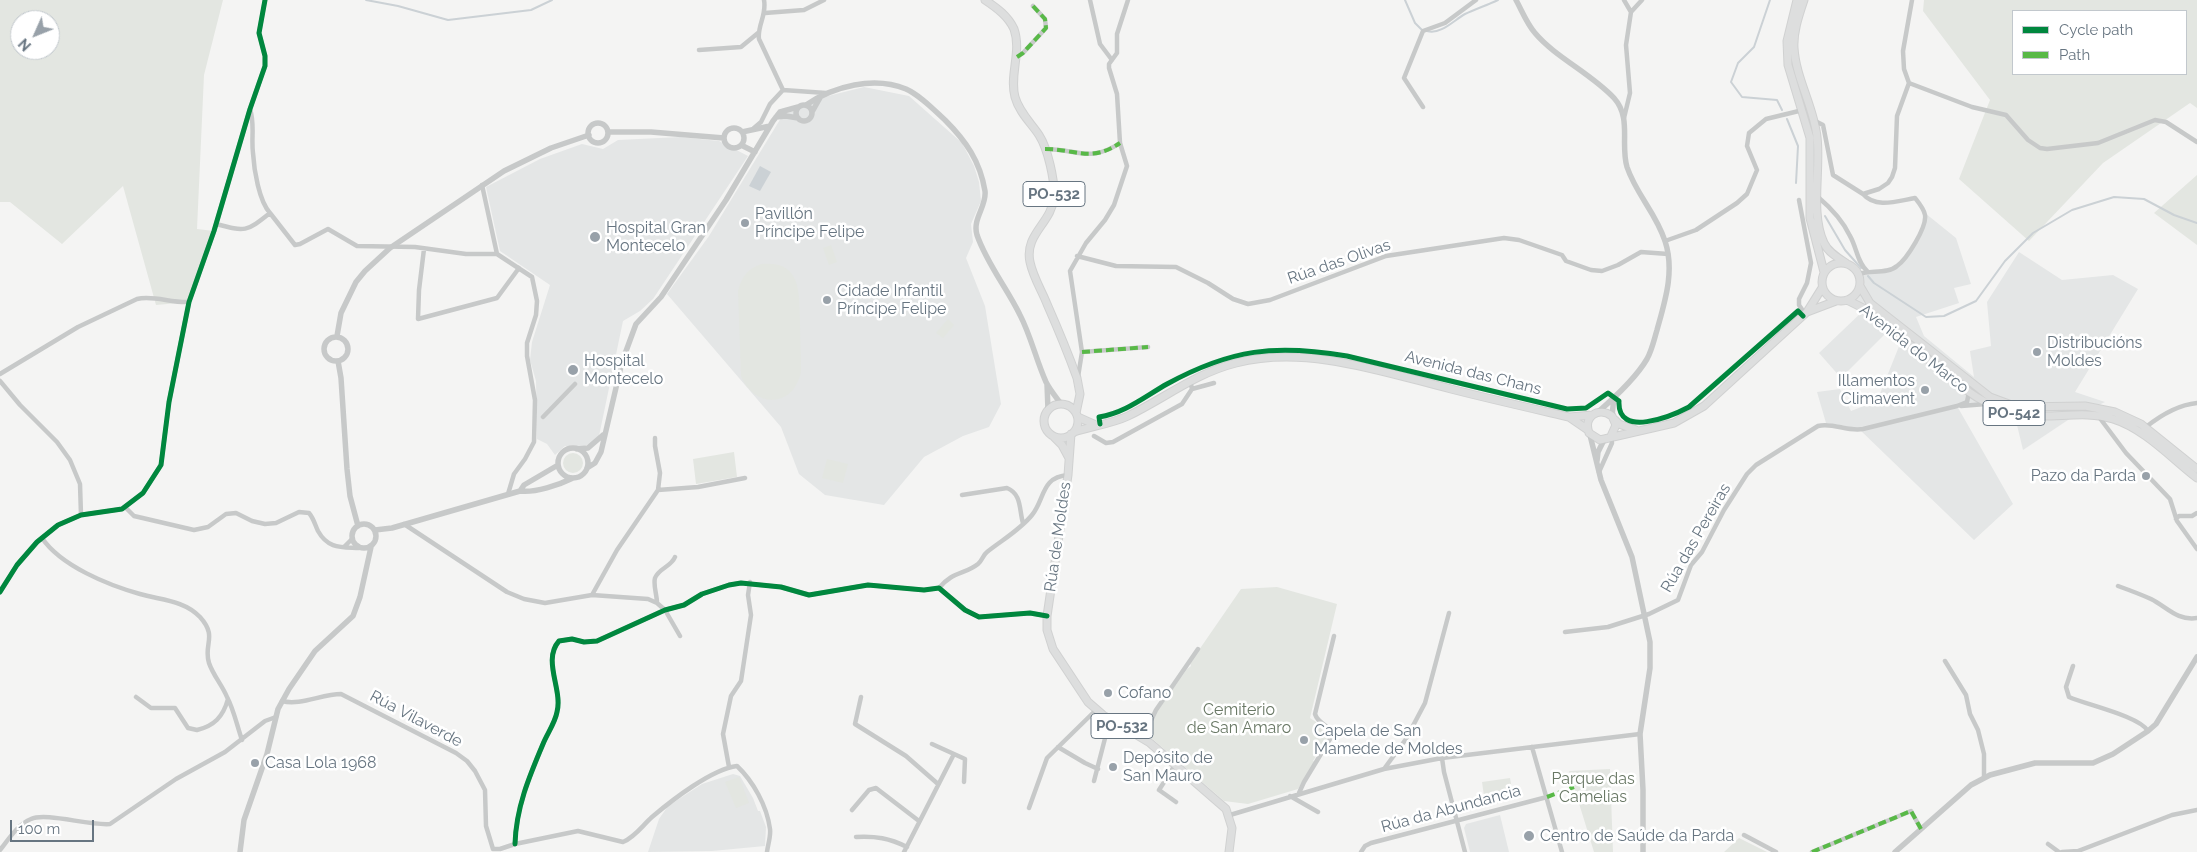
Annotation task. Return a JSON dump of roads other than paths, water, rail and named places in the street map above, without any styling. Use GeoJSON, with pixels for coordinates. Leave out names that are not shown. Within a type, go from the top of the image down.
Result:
{"type":"FeatureCollection","features":[{"type":"Feature","properties":{"kind":"main road","name":"PO-532"},"geometry":{"type":"LineString","coordinates":[[985,0],[1011,23],[1016,38],[1015,96],[1046,149],[1054,196],[1050,212],[1030,243],[1030,263],[1077,378],[1080,394]]}},
{"type":"Feature","properties":{"kind":"main road"},"geometry":{"type":"LineString","coordinates":[[1797,0],[1787,42],[1788,65],[1810,138],[1810,218],[1824,272]]}},
{"type":"Feature","properties":{"kind":"main road"},"geometry":{"type":"LineString","coordinates":[[1804,0],[1796,29],[1794,48],[1798,71],[1817,134],[1819,153],[1818,219],[1824,243],[1828,250],[1853,267],[1859,274],[1860,286],[1855,296],[1847,300],[1836,301],[1806,313]]}},
{"type":"Feature","properties":{"kind":"main road"},"geometry":{"type":"LineString","coordinates":[[1836,301],[1828,296],[1822,288],[1821,282],[1824,272],[1830,265],[1838,262],[1846,263]]}},
{"type":"Feature","properties":{"kind":"main road","name":"Avenida do Marco"},"geometry":{"type":"LineString","coordinates":[[1860,286],[1870,303],[1977,389],[1990,397],[2018,407],[2085,406],[2115,412],[2146,428],[2197,470]]}},
{"type":"Feature","properties":{"kind":"main road"},"geometry":{"type":"LineString","coordinates":[[1608,438],[1674,423],[1704,406],[1806,313],[1822,288]]}},
{"type":"Feature","properties":{"kind":"main road","name":"Avenida do Marco"},"geometry":{"type":"LineString","coordinates":[[1847,300],[1865,309],[1986,404],[2003,411],[2021,415],[2075,414],[2113,419],[2132,427],[2197,479]]}},
{"type":"Feature","properties":{"kind":"main road","name":"Avenida das Chans"},"geometry":{"type":"LineString","coordinates":[[1073,433],[1128,416],[1190,380],[1220,367],[1247,361],[1281,357],[1312,358],[1359,367],[1569,417],[1603,411],[1627,428],[1638,430]]}},
{"type":"Feature","properties":{"kind":"main road"},"geometry":{"type":"LineString","coordinates":[[1073,433],[1060,438],[1050,433],[1045,424],[1048,410],[1080,394]]}},
{"type":"Feature","properties":{"kind":"main road","name":"Rúa de Moldes"},"geometry":{"type":"LineString","coordinates":[[1047,616],[1073,433],[1078,425],[1077,415],[1080,394]]}},
{"type":"Feature","properties":{"kind":"main road"},"geometry":{"type":"LineString","coordinates":[[1063,404],[1077,415],[1098,425]]}},
{"type":"Feature","properties":{"kind":"main road"},"geometry":{"type":"LineString","coordinates":[[1589,432],[1588,421],[1595,413]]}},
{"type":"Feature","properties":{"kind":"main road","name":"Avenida das Chans"},"geometry":{"type":"LineString","coordinates":[[1569,417],[1595,439],[1608,438]]}},
{"type":"Feature","properties":{"kind":"main road"},"geometry":{"type":"LineString","coordinates":[[1608,438],[1615,430],[1613,418]]}},
{"type":"Feature","properties":{"kind":"main road","name":"Rúa de Moldes"},"geometry":{"type":"LineString","coordinates":[[1050,433],[1062,445],[1069,459]]}},
{"type":"Feature","properties":{"kind":"main road","name":"PO-532"},"geometry":{"type":"LineString","coordinates":[[1047,616],[1046,630],[1053,649],[1082,695],[1096,710],[1110,720],[1143,738],[1222,805],[1230,815]]}},
{"type":"Feature","properties":{"kind":"main road"},"geometry":{"type":"LineString","coordinates":[[1229,852],[1232,828],[1230,815]]}},
{"type":"Feature","properties":{"kind":"street"},"geometry":{"type":"LineString","coordinates":[[0,592],[17,565],[42,538],[58,525],[81,515],[122,510],[142,493],[162,465],[169,402],[189,302],[216,224],[264,66],[265,56],[259,34],[266,0]]}},
{"type":"Feature","properties":{"kind":"street"},"geometry":{"type":"LineString","coordinates":[[764,0],[765,12],[758,33],[759,40],[783,90]]}},
{"type":"Feature","properties":{"kind":"street"},"geometry":{"type":"LineString","coordinates":[[765,12],[778,13],[804,10],[824,0]]}},
{"type":"Feature","properties":{"kind":"street"},"geometry":{"type":"LineString","coordinates":[[1090,0],[1100,44],[1112,60]]}},
{"type":"Feature","properties":{"kind":"street"},"geometry":{"type":"LineString","coordinates":[[1077,378],[1081,366],[1082,352],[1070,271],[1077,256],[1110,213],[1118,195],[1127,163],[1120,143],[1117,94],[1109,68],[1117,53],[1117,34],[1128,0]]}},
{"type":"Feature","properties":{"kind":"street"},"geometry":{"type":"LineString","coordinates":[[1423,107],[1404,78],[1422,31],[1445,23],[1476,0]]}},
{"type":"Feature","properties":{"kind":"street"},"geometry":{"type":"LineString","coordinates":[[1516,0],[1536,34],[1614,98],[1621,108],[1624,118]]}},
{"type":"Feature","properties":{"kind":"street"},"geometry":{"type":"LineString","coordinates":[[1624,0],[1631,12]]}},
{"type":"Feature","properties":{"kind":"street"},"geometry":{"type":"LineString","coordinates":[[1595,413],[1614,397],[1646,360],[1651,349],[1668,285],[1670,265],[1665,241],[1653,212],[1634,184],[1627,166],[1624,149],[1624,118],[1630,93],[1626,45],[1631,12],[1642,0]]}},
{"type":"Feature","properties":{"kind":"street"},"geometry":{"type":"LineString","coordinates":[[1863,194],[1879,189],[1888,183],[1892,177],[1897,116],[1909,83],[1904,69],[1903,51],[1912,0]]}},
{"type":"Feature","properties":{"kind":"street"},"geometry":{"type":"LineString","coordinates":[[1017,57],[1046,28],[1045,19],[1033,6]]}},
{"type":"Feature","properties":{"kind":"street"},"geometry":{"type":"LineString","coordinates":[[699,50],[741,47],[758,33]]}},
{"type":"Feature","properties":{"kind":"street"},"geometry":{"type":"LineString","coordinates":[[374,530],[392,528],[520,491],[527,492],[581,475],[586,468],[595,463],[600,452],[622,362],[636,324],[661,296],[726,200],[773,121],[786,109],[806,105],[824,94],[859,84],[878,82],[908,90],[921,99],[968,144],[976,160],[985,191],[985,200],[976,222],[976,233],[997,277],[1021,317],[1047,384],[1063,404]]}},
{"type":"Feature","properties":{"kind":"street"},"geometry":{"type":"LineString","coordinates":[[1909,83],[1972,107],[2006,115],[2028,140],[2040,148],[2089,145],[2155,120],[2166,122],[2197,142]]}},
{"type":"Feature","properties":{"kind":"street"},"geometry":{"type":"LineString","coordinates":[[783,90],[824,94]]}},
{"type":"Feature","properties":{"kind":"street"},"geometry":{"type":"LineString","coordinates":[[724,138],[726,132],[731,128],[745,131],[756,128],[770,104],[783,90]]}},
{"type":"Feature","properties":{"kind":"street"},"geometry":{"type":"LineString","coordinates":[[745,131],[786,116],[807,120],[824,94]]}},
{"type":"Feature","properties":{"kind":"street"},"geometry":{"type":"LineString","coordinates":[[806,105],[810,107],[812,112]]}},
{"type":"Feature","properties":{"kind":"street"},"geometry":{"type":"LineString","coordinates":[[798,107],[795,112],[798,118]]}},
{"type":"Feature","properties":{"kind":"street"},"geometry":{"type":"LineString","coordinates":[[250,109],[254,134],[253,152],[261,200],[295,244],[300,244],[328,229],[357,246],[414,247],[466,254],[497,254],[519,268],[533,280],[537,301],[536,315],[527,343],[535,400],[536,425],[534,442],[514,474],[508,494]]}},
{"type":"Feature","properties":{"kind":"street"},"geometry":{"type":"LineString","coordinates":[[1665,241],[1696,230],[1747,194],[1757,170],[1747,146],[1750,133],[1766,119],[1803,110]]}},
{"type":"Feature","properties":{"kind":"street"},"geometry":{"type":"LineString","coordinates":[[764,114],[767,121],[773,121]]}},
{"type":"Feature","properties":{"kind":"street"},"geometry":{"type":"LineString","coordinates":[[1813,120],[1823,125],[1830,168],[1833,175],[1863,194],[1867,199],[1879,203],[1915,198],[1925,213],[1926,218],[1919,236],[1898,266],[1891,270],[1867,271],[1859,274]]}},
{"type":"Feature","properties":{"kind":"street"},"geometry":{"type":"LineString","coordinates":[[596,123],[603,124],[608,132],[607,138],[598,142],[592,141],[589,135],[589,129],[596,123]]}},
{"type":"Feature","properties":{"kind":"street"},"geometry":{"type":"LineString","coordinates":[[724,138],[729,146],[735,148],[741,145],[744,140],[745,131]]}},
{"type":"Feature","properties":{"kind":"street"},"geometry":{"type":"LineString","coordinates":[[608,132],[651,132],[724,138]]}},
{"type":"Feature","properties":{"kind":"street"},"geometry":{"type":"LineString","coordinates":[[337,336],[341,313],[356,282],[365,270],[390,248],[504,171],[552,148],[589,135]]}},
{"type":"Feature","properties":{"kind":"street"},"geometry":{"type":"LineString","coordinates":[[1046,149],[1101,154],[1120,143]]}},
{"type":"Feature","properties":{"kind":"street"},"geometry":{"type":"LineString","coordinates":[[741,145],[755,152]]}},
{"type":"Feature","properties":{"kind":"street"},"geometry":{"type":"LineString","coordinates":[[482,185],[497,254]]}},
{"type":"Feature","properties":{"kind":"street"},"geometry":{"type":"LineString","coordinates":[[1818,197],[1836,214],[1851,237],[1861,265],[1867,271]]}},
{"type":"Feature","properties":{"kind":"street"},"geometry":{"type":"LineString","coordinates":[[1798,200],[1811,263],[1807,283],[1799,299],[1799,305],[1806,313]]}},
{"type":"Feature","properties":{"kind":"street"},"geometry":{"type":"LineString","coordinates":[[216,224],[246,230],[270,213]]}},
{"type":"Feature","properties":{"kind":"street","name":"Rúa das Olivas"},"geometry":{"type":"LineString","coordinates":[[1077,256],[1116,266],[1176,267],[1208,283],[1233,299],[1248,304],[1270,300],[1386,256],[1504,238],[1519,240],[1562,255],[1566,261],[1591,270],[1602,271],[1618,265],[1641,252],[1668,254]]}},
{"type":"Feature","properties":{"kind":"street"},"geometry":{"type":"LineString","coordinates":[[424,249],[418,319],[497,298],[519,268]]}},
{"type":"Feature","properties":{"kind":"street"},"geometry":{"type":"LineString","coordinates":[[0,374],[78,327],[137,299],[145,297],[174,303],[189,302]]}},
{"type":"Feature","properties":{"kind":"street"},"geometry":{"type":"LineString","coordinates":[[337,336],[344,339],[349,346],[348,354],[338,361],[327,356],[324,349],[329,339],[337,336]]}},
{"type":"Feature","properties":{"kind":"street"},"geometry":{"type":"LineString","coordinates":[[1082,352],[1148,347]]}},
{"type":"Feature","properties":{"kind":"street"},"geometry":{"type":"LineString","coordinates":[[338,361],[350,496],[358,526]]}},
{"type":"Feature","properties":{"kind":"street"},"geometry":{"type":"LineString","coordinates":[[1190,380],[1192,389]]}},
{"type":"Feature","properties":{"kind":"street"},"geometry":{"type":"LineString","coordinates":[[0,381],[20,405],[57,442],[70,460],[80,484],[81,515]]}},
{"type":"Feature","properties":{"kind":"street"},"geometry":{"type":"LineString","coordinates":[[1094,436],[1106,443],[1113,442],[1182,404],[1192,389],[1214,383]]}},
{"type":"Feature","properties":{"kind":"street"},"geometry":{"type":"LineString","coordinates":[[542,417],[576,384]]}},
{"type":"Feature","properties":{"kind":"street"},"geometry":{"type":"LineString","coordinates":[[1047,384],[1048,410]]}},
{"type":"Feature","properties":{"kind":"street"},"geometry":{"type":"LineString","coordinates":[[1957,406],[1967,402],[1969,392]]}},
{"type":"Feature","properties":{"kind":"street"},"geometry":{"type":"LineString","coordinates":[[1613,418],[1614,397]]}},
{"type":"Feature","properties":{"kind":"street"},"geometry":{"type":"LineString","coordinates":[[2146,428],[2161,415],[2187,404],[2197,403]]}},
{"type":"Feature","properties":{"kind":"street","name":"Rúa das Pereiras"},"geometry":{"type":"LineString","coordinates":[[1565,632],[1608,627],[1644,615],[1678,600],[1691,565],[1702,552],[1724,510],[1747,474],[1756,465],[1818,426],[1823,425],[1854,431],[1957,406],[1986,404]]}},
{"type":"Feature","properties":{"kind":"street"},"geometry":{"type":"LineString","coordinates":[[2098,416],[2126,453],[2170,499],[2176,519],[2183,532],[2197,549]]}},
{"type":"Feature","properties":{"kind":"street"},"geometry":{"type":"LineString","coordinates":[[1589,432],[1599,474],[1628,546],[1651,653],[1640,734],[1644,790],[1643,852]]}},
{"type":"Feature","properties":{"kind":"street"},"geometry":{"type":"LineString","coordinates":[[573,478],[563,474],[558,464],[563,451],[588,448],[604,433]]}},
{"type":"Feature","properties":{"kind":"street"},"geometry":{"type":"LineString","coordinates":[[592,595],[616,550],[658,490],[660,474],[655,446],[656,438]]}},
{"type":"Feature","properties":{"kind":"street"},"geometry":{"type":"LineString","coordinates":[[1596,464],[1598,452],[1608,438],[1612,443],[1599,474]]}},
{"type":"Feature","properties":{"kind":"street"},"geometry":{"type":"LineString","coordinates":[[577,448],[587,459],[586,468]]}},
{"type":"Feature","properties":{"kind":"street"},"geometry":{"type":"LineString","coordinates":[[520,491],[524,485],[558,464]]}},
{"type":"Feature","properties":{"kind":"street"},"geometry":{"type":"LineString","coordinates":[[939,588],[947,578],[978,564],[987,552],[998,545],[1032,515],[1050,482],[1055,477],[1068,475]]}},
{"type":"Feature","properties":{"kind":"street"},"geometry":{"type":"LineString","coordinates":[[658,490],[698,486],[745,478]]}},
{"type":"Feature","properties":{"kind":"street"},"geometry":{"type":"LineString","coordinates":[[962,496],[1007,488],[1012,490],[1018,498],[1023,523]]}},
{"type":"Feature","properties":{"kind":"street"},"geometry":{"type":"LineString","coordinates":[[125,507],[134,516],[194,530],[208,527],[226,514],[236,513],[252,521],[265,524],[276,523],[293,514],[310,513],[320,534],[330,545],[336,547],[365,548],[392,528]]}},
{"type":"Feature","properties":{"kind":"street"},"geometry":{"type":"LineString","coordinates":[[2176,519],[2179,516],[2192,516],[2197,513]]}},
{"type":"Feature","properties":{"kind":"street"},"geometry":{"type":"LineString","coordinates":[[344,547],[352,539],[353,531],[358,526],[367,524],[374,530],[376,538]]}},
{"type":"Feature","properties":{"kind":"street"},"geometry":{"type":"LineString","coordinates":[[404,524],[507,592],[524,599],[545,603],[592,595],[648,600],[657,603],[665,610],[680,636]]}},
{"type":"Feature","properties":{"kind":"street"},"geometry":{"type":"LineString","coordinates":[[42,538],[54,553],[85,572],[117,587],[179,603],[199,615],[210,634],[209,663],[228,698],[242,740]]}},
{"type":"Feature","properties":{"kind":"street"},"geometry":{"type":"LineString","coordinates":[[240,852],[244,820],[267,754],[282,701],[318,647],[353,616],[360,597],[368,559],[365,548],[352,539]]}},
{"type":"Feature","properties":{"kind":"street"},"geometry":{"type":"LineString","coordinates":[[657,603],[655,577],[660,571],[669,566],[675,557]]}},
{"type":"Feature","properties":{"kind":"street"},"geometry":{"type":"LineString","coordinates":[[515,844],[518,812],[524,791],[558,712],[552,655],[554,646],[559,641],[572,639],[584,642],[597,642],[665,610],[684,604],[718,588],[750,582],[782,587],[809,596],[868,585],[924,590],[939,588],[946,591],[965,610],[979,617],[1021,613],[1047,616]]}},
{"type":"Feature","properties":{"kind":"street"},"geometry":{"type":"LineString","coordinates":[[750,582],[748,595],[752,616],[741,681],[730,696],[723,734],[729,767],[737,766],[745,774],[759,798],[770,829],[767,852]]}},
{"type":"Feature","properties":{"kind":"street"},"geometry":{"type":"LineString","coordinates":[[2118,586],[2149,598],[2166,610],[2181,617],[2197,618]]}},
{"type":"Feature","properties":{"kind":"street"},"geometry":{"type":"LineString","coordinates":[[1384,769],[1406,738],[1425,703],[1449,613]]}},
{"type":"Feature","properties":{"kind":"street"},"geometry":{"type":"LineString","coordinates":[[1300,794],[1304,782],[1333,734],[1331,729],[1320,723],[1315,714],[1334,636]]}},
{"type":"Feature","properties":{"kind":"street"},"geometry":{"type":"LineString","coordinates":[[1143,738],[1156,710],[1198,649]]}},
{"type":"Feature","properties":{"kind":"street"},"geometry":{"type":"LineString","coordinates":[[1895,852],[1971,786],[1984,778],[2035,763],[2093,763],[2113,754],[2148,732],[2163,713],[2197,657]]}},
{"type":"Feature","properties":{"kind":"street"},"geometry":{"type":"LineString","coordinates":[[1945,661],[1966,695],[1970,714],[1978,730],[1984,754],[1984,778]]}},
{"type":"Feature","properties":{"kind":"street"},"geometry":{"type":"LineString","coordinates":[[2073,666],[2066,687],[2069,697],[2134,720],[2145,727],[2148,732]]}},
{"type":"Feature","properties":{"kind":"street","name":"Rúa Vilaverde"},"geometry":{"type":"LineString","coordinates":[[282,701],[290,703],[330,694],[341,694],[456,753],[476,771],[485,790],[486,826],[493,850],[578,831],[623,842],[629,840],[650,818],[678,796],[729,767]]}},
{"type":"Feature","properties":{"kind":"street"},"geometry":{"type":"LineString","coordinates":[[861,697],[856,724],[906,756],[938,784]]}},
{"type":"Feature","properties":{"kind":"street"},"geometry":{"type":"LineString","coordinates":[[136,698],[151,708],[174,708],[188,728],[196,730],[216,721],[223,712],[228,698]]}},
{"type":"Feature","properties":{"kind":"street"},"geometry":{"type":"LineString","coordinates":[[1030,808],[1044,765],[1051,753],[1096,710]]}},
{"type":"Feature","properties":{"kind":"street"},"geometry":{"type":"LineString","coordinates":[[0,850],[23,824],[31,818],[44,817],[97,825],[110,824],[176,779],[225,752],[242,740],[264,720],[276,717]]}},
{"type":"Feature","properties":{"kind":"street"},"geometry":{"type":"LineString","coordinates":[[1094,781],[1110,720]]}},
{"type":"Feature","properties":{"kind":"street"},"geometry":{"type":"LineString","coordinates":[[1230,815],[1384,769],[1442,758],[1640,734]]}},
{"type":"Feature","properties":{"kind":"street"},"geometry":{"type":"LineString","coordinates":[[932,744],[965,759],[964,782]]}},
{"type":"Feature","properties":{"kind":"street"},"geometry":{"type":"LineString","coordinates":[[1058,747],[1085,764],[1098,769]]}},
{"type":"Feature","properties":{"kind":"street"},"geometry":{"type":"LineString","coordinates":[[1532,747],[1562,852]]}},
{"type":"Feature","properties":{"kind":"street"},"geometry":{"type":"LineString","coordinates":[[904,852],[954,754]]}},
{"type":"Feature","properties":{"kind":"street"},"geometry":{"type":"LineString","coordinates":[[1442,758],[1465,852]]}},
{"type":"Feature","properties":{"kind":"street"},"geometry":{"type":"LineString","coordinates":[[1175,765],[1159,790],[1176,802]]}},
{"type":"Feature","properties":{"kind":"street"},"geometry":{"type":"LineString","coordinates":[[852,810],[869,790],[876,788],[920,821]]}},
{"type":"Feature","properties":{"kind":"street"},"geometry":{"type":"LineString","coordinates":[[1290,796],[1318,812]]}},
{"type":"Feature","properties":{"kind":"street","name":"Rúa da Abundancia"},"geometry":{"type":"LineString","coordinates":[[1362,850],[1371,843],[1547,797]]}},
{"type":"Feature","properties":{"kind":"street"},"geometry":{"type":"LineString","coordinates":[[2048,844],[2061,852],[2078,851],[2172,815],[2197,810]]}},
{"type":"Feature","properties":{"kind":"street"},"geometry":{"type":"LineString","coordinates":[[1812,852],[1911,811],[1921,829]]}},
{"type":"Feature","properties":{"kind":"street"},"geometry":{"type":"LineString","coordinates":[[1744,834],[1776,852]]}},
{"type":"Feature","properties":{"kind":"street"},"geometry":{"type":"LineString","coordinates":[[856,837],[878,836],[907,847]]}},
{"type":"Feature","properties":{"kind":"waterway"},"geometry":{"type":"LineString","coordinates":[[366,0],[398,6],[448,20],[531,10],[552,0]]}},
{"type":"Feature","properties":{"kind":"waterway"},"geometry":{"type":"LineString","coordinates":[[1405,0],[1415,23],[1422,30]]}},
{"type":"Feature","properties":{"kind":"waterway"},"geometry":{"type":"LineString","coordinates":[[1427,31],[1432,32],[1442,29],[1465,14],[1498,0]]}},
{"type":"Feature","properties":{"kind":"waterway"},"geometry":{"type":"LineString","coordinates":[[1770,0],[1754,47],[1738,63],[1731,82],[1742,97],[1777,100],[1782,110]]}},
{"type":"Feature","properties":{"kind":"waterway"},"geometry":{"type":"LineString","coordinates":[[1787,119],[1798,146],[1796,183]]}},
{"type":"Feature","properties":{"kind":"waterway"},"geometry":{"type":"LineString","coordinates":[[1868,276],[1874,283],[1926,317],[1944,316],[1976,301],[2005,261],[2033,233],[2072,210],[2114,197],[2144,199],[2174,215],[2197,223]]}},
{"type":"Feature","properties":{"kind":"waterway"},"geometry":{"type":"LineString","coordinates":[[1825,216],[1845,250],[1861,268]]}},
{"type":"Feature","properties":{"kind":"place","name":"Pavillón Príncipe Felipe"},"geometry":{"type":"Point","coordinates":[745,223]}},
{"type":"Feature","properties":{"kind":"place","name":"Hospital Gran Montecelo"},"geometry":{"type":"Point","coordinates":[595,237]}},
{"type":"Feature","properties":{"kind":"place","name":"Cidade Infantil Príncipe Felipe"},"geometry":{"type":"Point","coordinates":[827,300]}},
{"type":"Feature","properties":{"kind":"place","name":"Distribucións Moldes"},"geometry":{"type":"Point","coordinates":[2037,352]}},
{"type":"Feature","properties":{"kind":"place","name":"Hospital Montecelo"},"geometry":{"type":"Point","coordinates":[573,370]}},
{"type":"Feature","properties":{"kind":"place","name":"Illamentos Climavent"},"geometry":{"type":"Point","coordinates":[1925,390]}},
{"type":"Feature","properties":{"kind":"place","name":"Pazo da Parda"},"geometry":{"type":"Point","coordinates":[2146,476]}},
{"type":"Feature","properties":{"kind":"place","name":"Cofano"},"geometry":{"type":"Point","coordinates":[1108,693]}},
{"type":"Feature","properties":{"kind":"place","name":"Capela de San Mamede de Moldes"},"geometry":{"type":"Point","coordinates":[1304,740]}},
{"type":"Feature","properties":{"kind":"place","name":"Casa Lola 1968"},"geometry":{"type":"Point","coordinates":[255,763]}},
{"type":"Feature","properties":{"kind":"place","name":"Depósito de San Mauro"},"geometry":{"type":"Point","coordinates":[1113,767]}},
{"type":"Feature","properties":{"kind":"place","name":"Centro de Saúde da Parda"},"geometry":{"type":"Point","coordinates":[1529,836]}},
{"type":"Feature","properties":{"kind":"park label","name":"Cemiterio de San Amaro"},"geometry":{"type":"Point","coordinates":[1239,719]}},
{"type":"Feature","properties":{"kind":"park label","name":"Parque das Camelias"},"geometry":{"type":"Point","coordinates":[1593,788]}}]}
